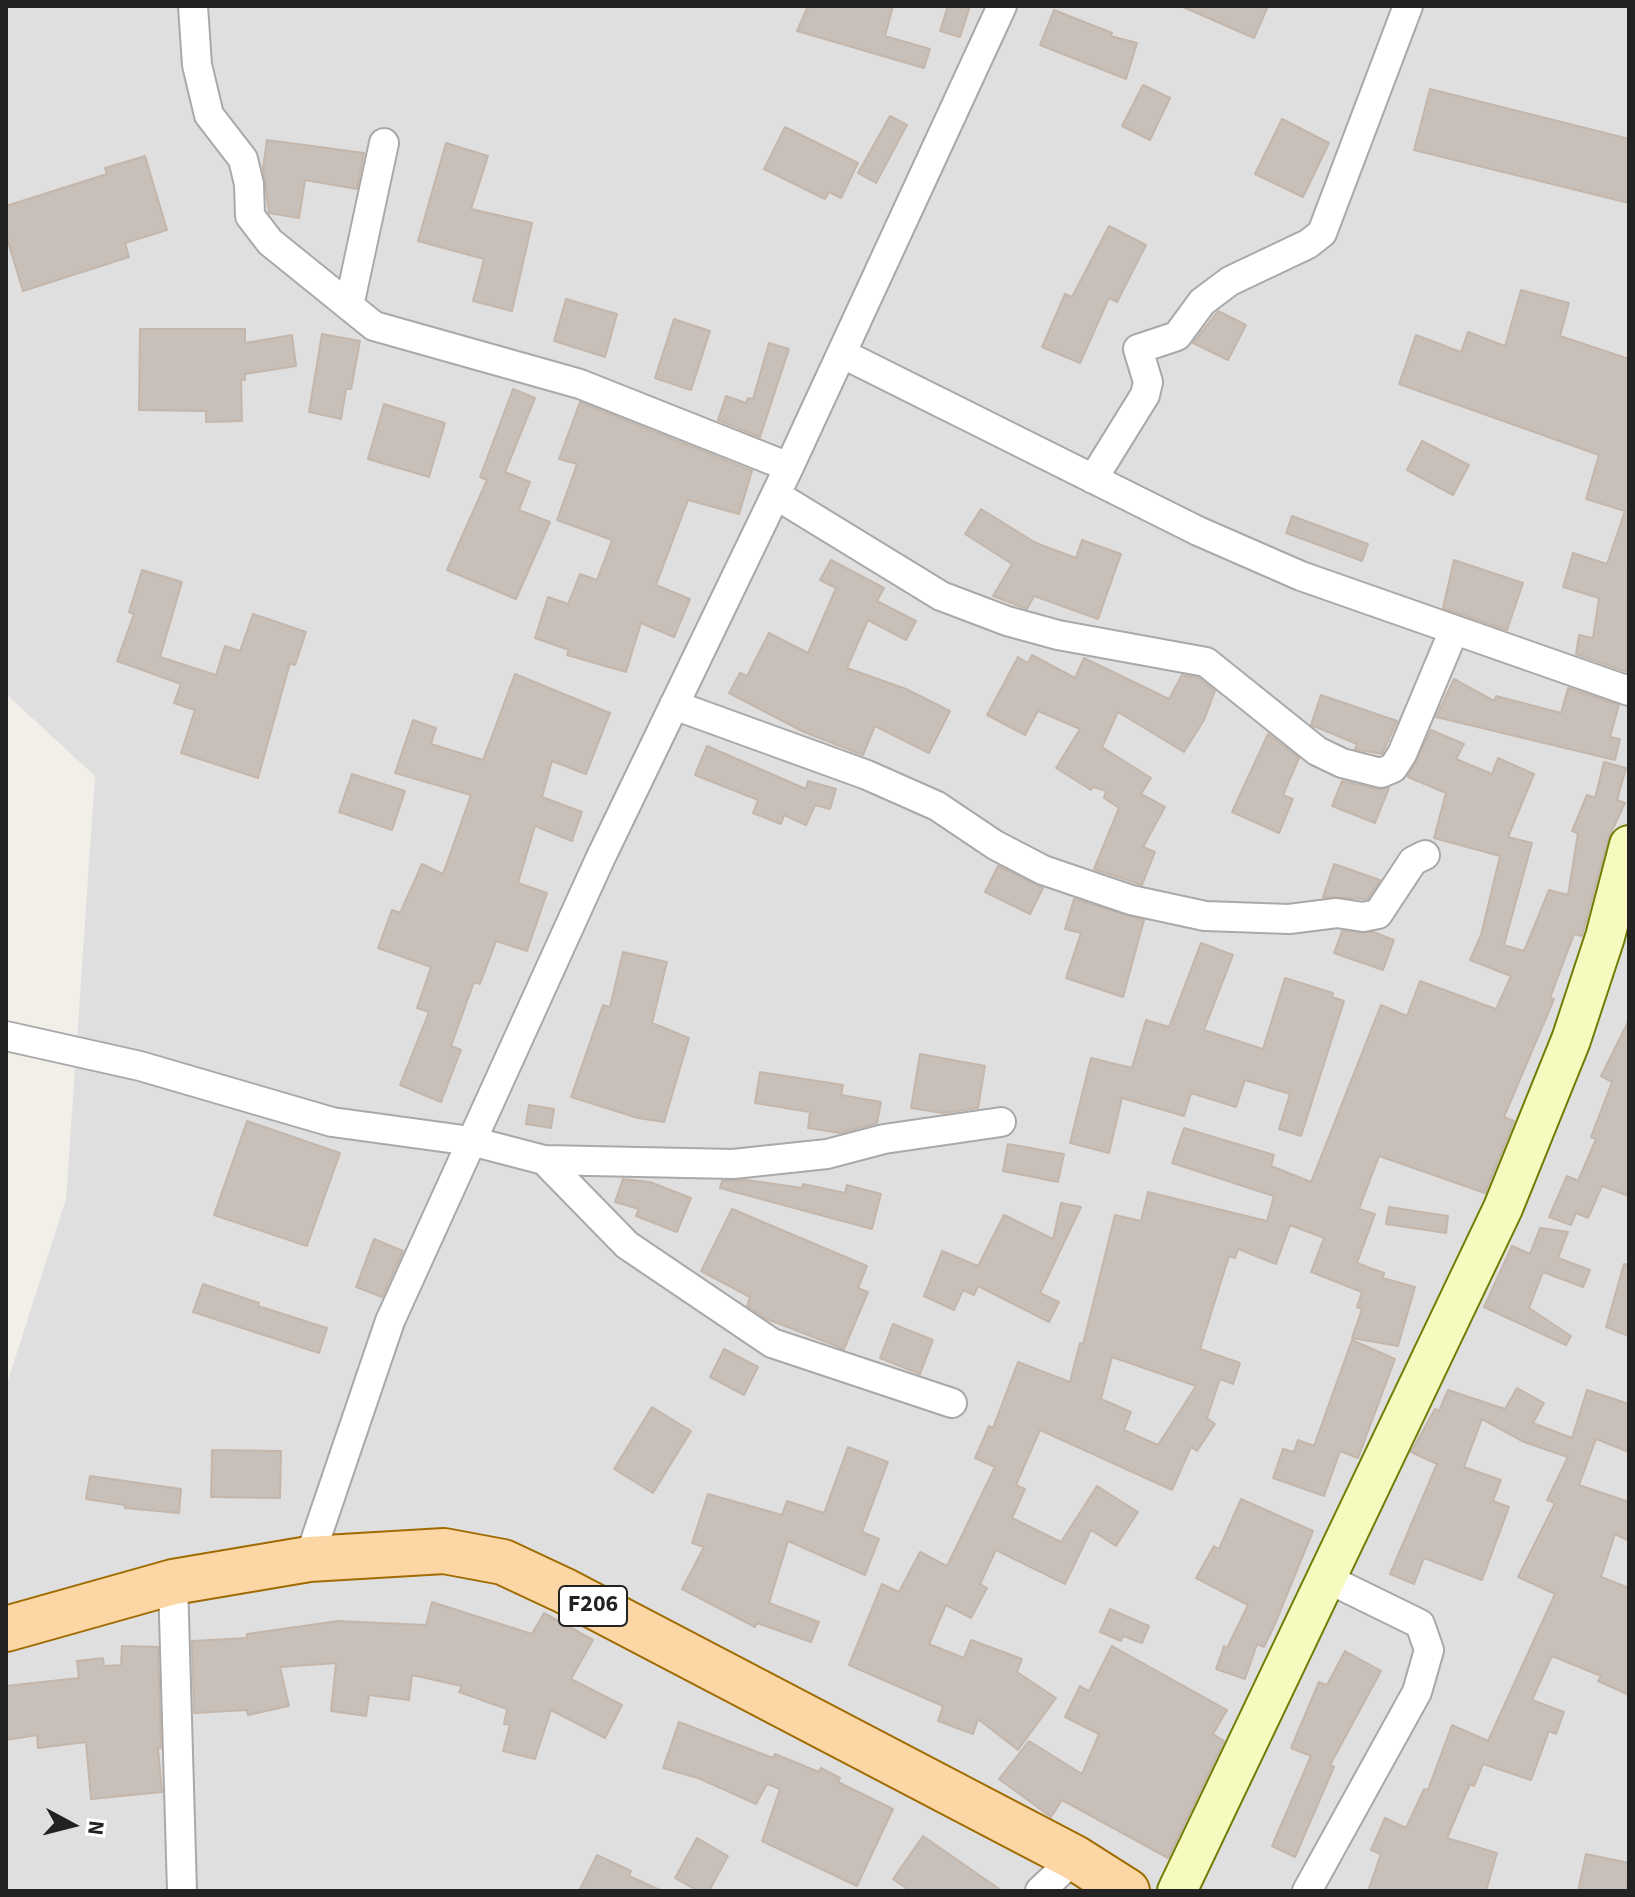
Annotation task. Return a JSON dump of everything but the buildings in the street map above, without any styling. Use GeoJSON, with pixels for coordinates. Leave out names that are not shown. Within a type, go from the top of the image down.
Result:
{"type":"FeatureCollection","features":[{"type":"Feature","properties":{"kind":"main road"},"geometry":{"type":"LineString","coordinates":[[1177,1891],[1503,1208],[1571,1040],[1626,867]]}},
{"type":"Feature","properties":{"kind":"main road","name":"F206"},"geometry":{"type":"LineString","coordinates":[[6,1629],[173,1582],[309,1559],[444,1551],[503,1562],[565,1591],[1075,1858],[1127,1891]]}},
{"type":"Feature","properties":{"kind":"street"},"geometry":{"type":"LineString","coordinates":[[193,6],[197,65],[209,115],[243,159],[249,184],[250,216],[270,242],[374,326],[580,384],[789,467]]}},
{"type":"Feature","properties":{"kind":"street"},"geometry":{"type":"LineString","coordinates":[[309,1559],[390,1321],[674,705],[843,354],[1002,6]]}},
{"type":"Feature","properties":{"kind":"street"},"geometry":{"type":"LineString","coordinates":[[1093,479],[1145,395],[1148,382],[1138,349],[1177,336],[1202,302],[1230,281],[1308,244],[1322,233],[1408,6]]}},
{"type":"Feature","properties":{"kind":"street"},"geometry":{"type":"LineString","coordinates":[[349,306],[384,143]]}},
{"type":"Feature","properties":{"kind":"street"},"geometry":{"type":"LineString","coordinates":[[843,354],[1093,479],[1301,576],[1629,691]]}},
{"type":"Feature","properties":{"kind":"street"},"geometry":{"type":"LineString","coordinates":[[776,495],[888,566],[955,601],[1007,621],[1058,635],[1206,662],[1317,751],[1342,763],[1381,773],[1393,768],[1402,754],[1454,630]]}},
{"type":"Feature","properties":{"kind":"street"},"geometry":{"type":"LineString","coordinates":[[674,705],[867,775],[937,806],[995,845],[1043,870],[1131,900],[1205,916],[1289,919],[1337,913],[1363,917],[1378,914],[1413,861],[1425,855]]}},
{"type":"Feature","properties":{"kind":"street"},"geometry":{"type":"LineString","coordinates":[[6,1036],[140,1066],[332,1122],[471,1141],[544,1160],[733,1164],[827,1154],[884,1139],[1001,1122]]}},
{"type":"Feature","properties":{"kind":"street"},"geometry":{"type":"LineString","coordinates":[[544,1160],[627,1245],[772,1343],[952,1403]]}},
{"type":"Feature","properties":{"kind":"street"},"geometry":{"type":"LineString","coordinates":[[1307,1891],[1417,1692],[1429,1650],[1420,1624],[1328,1579]]}},
{"type":"Feature","properties":{"kind":"street"},"geometry":{"type":"LineString","coordinates":[[173,1582],[182,1891]]}},
{"type":"Feature","properties":{"kind":"street"},"geometry":{"type":"LineString","coordinates":[[1040,1891],[1075,1858]]}},
{"type":"Feature","properties":{"kind":"shaded area"},"geometry":{"type":"Polygon","coordinates":[[[6,6],[1629,6],[1629,1891],[6,1891],[6,1387],[66,1199],[95,776],[6,694],[6,6]]]}}]}
